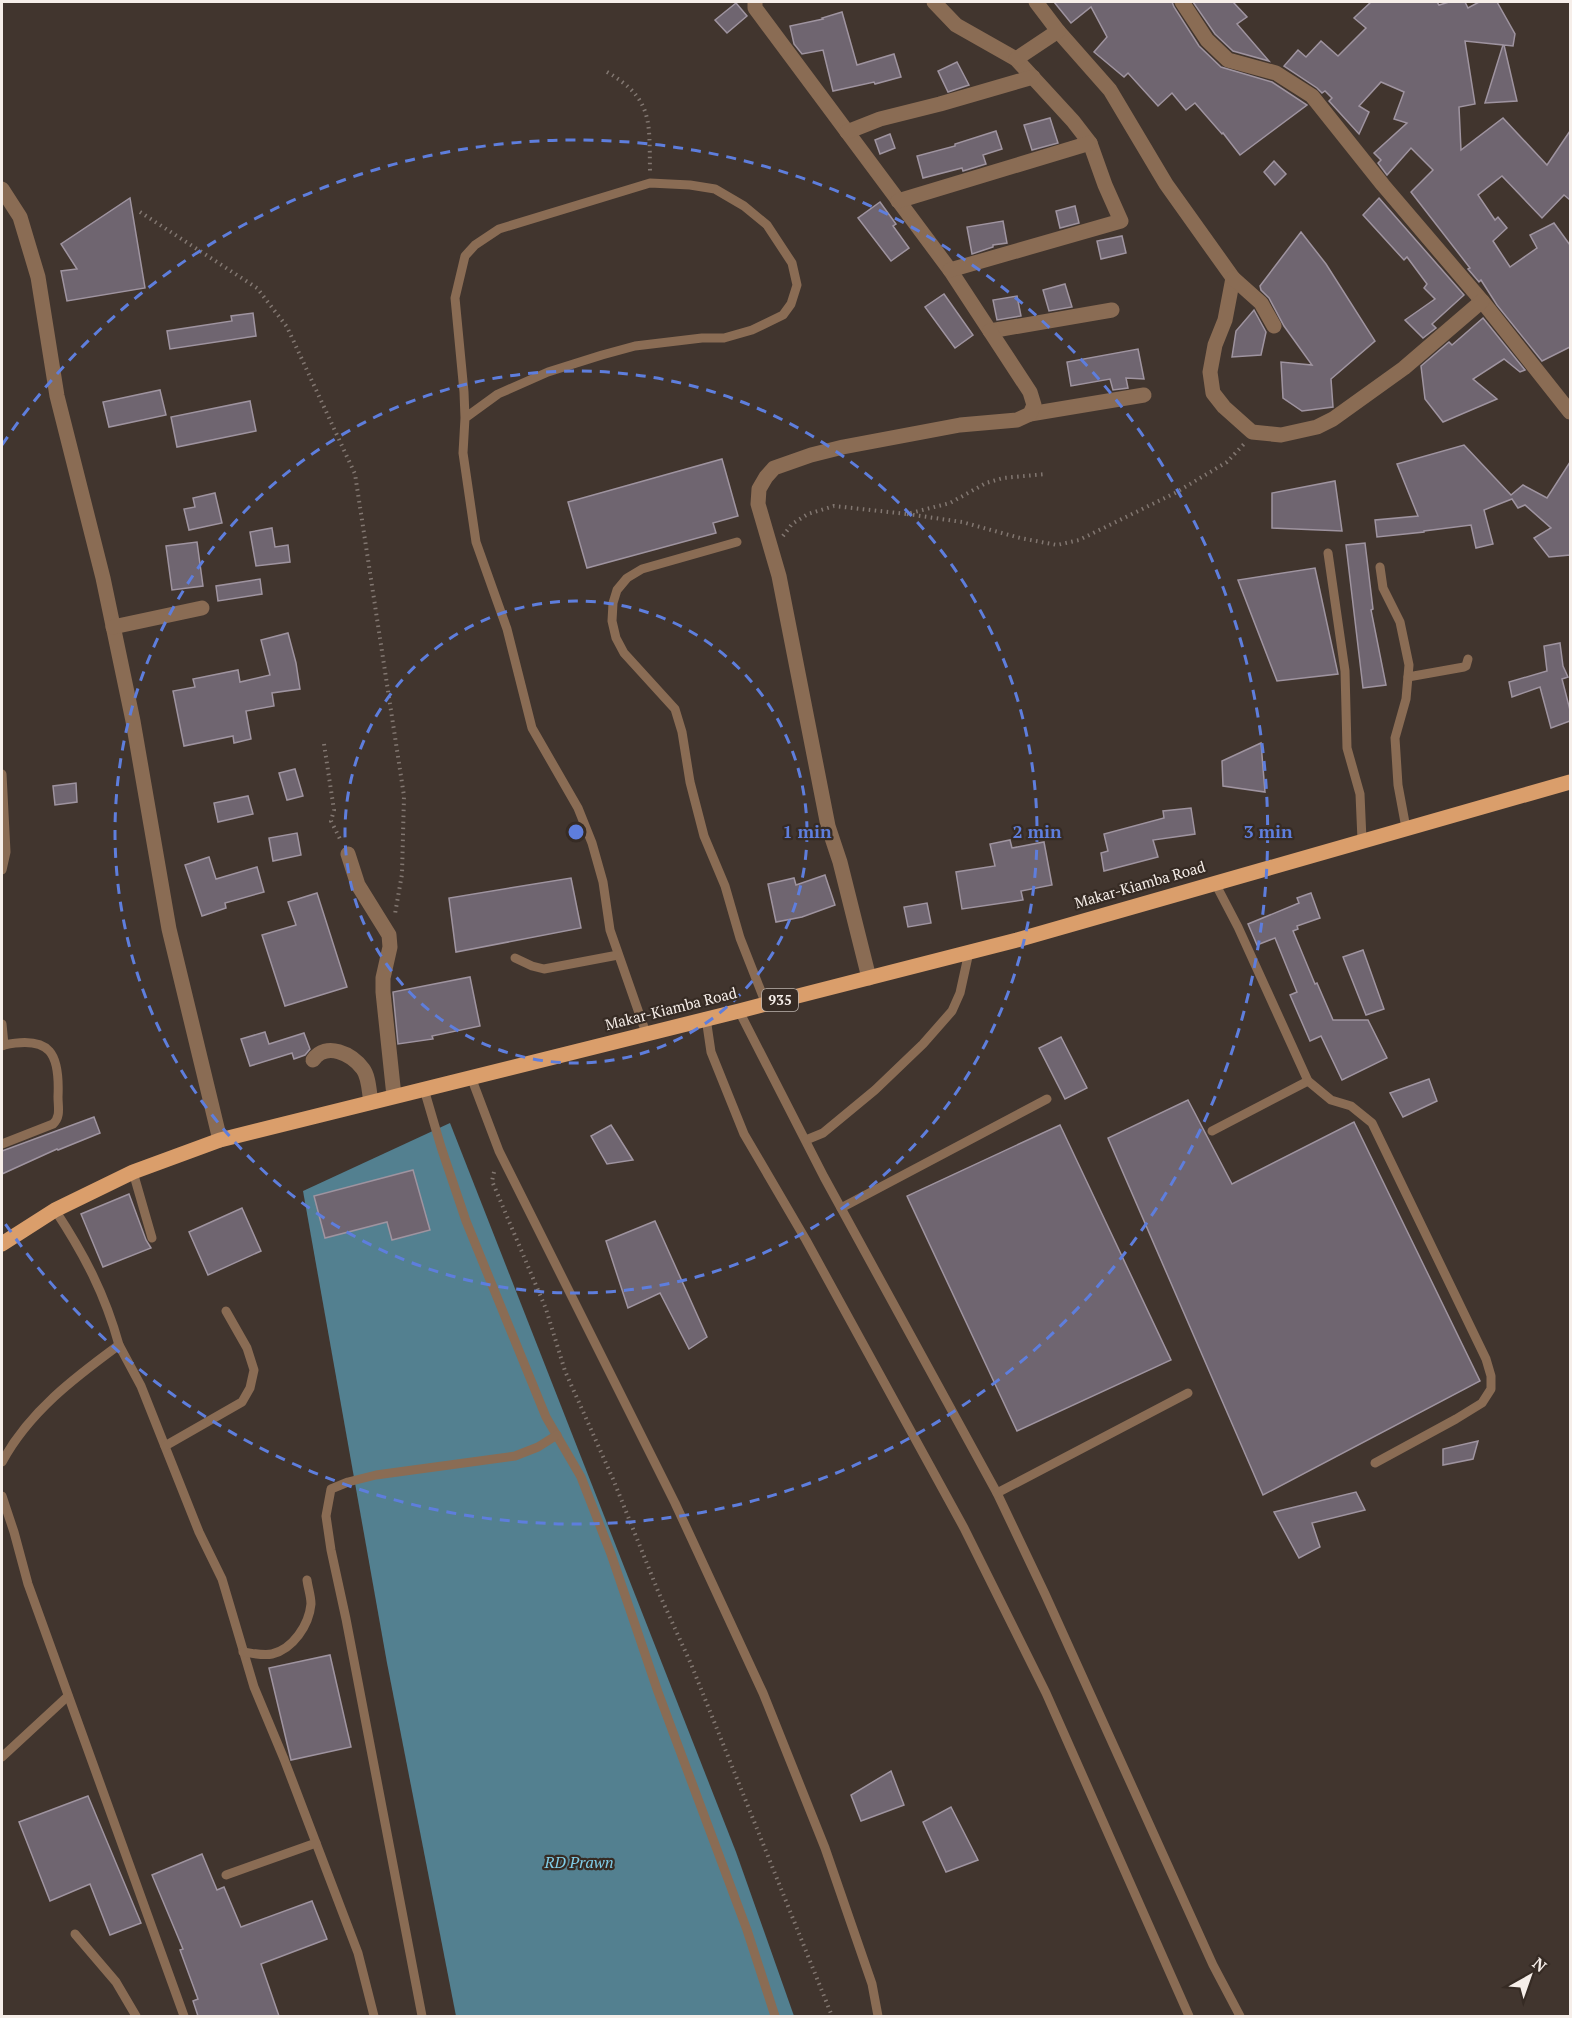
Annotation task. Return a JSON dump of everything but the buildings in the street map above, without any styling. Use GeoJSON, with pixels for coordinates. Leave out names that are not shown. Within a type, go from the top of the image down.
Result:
{"type":"FeatureCollection","features":[{"type":"Feature","properties":{"kind":"main road","name":"Makar-Kiamba Road"},"geometry":{"type":"LineString","coordinates":[[2,1244],[55,1210],[134,1172],[220,1140],[969,952],[1570,782]]}},
{"type":"Feature","properties":{"kind":"street"},"geometry":{"type":"LineString","coordinates":[[755,2],[755,8],[950,270],[1030,392],[1034,405],[1030,414]]}},
{"type":"Feature","properties":{"kind":"street"},"geometry":{"type":"LineString","coordinates":[[934,2],[956,25],[1016,59],[1073,121],[1090,143],[1121,221],[950,270]]}},
{"type":"Feature","properties":{"kind":"street"},"geometry":{"type":"LineString","coordinates":[[1036,2],[1058,31],[1110,90],[1166,184],[1233,278],[1261,303],[1274,326]]}},
{"type":"Feature","properties":{"kind":"street"},"geometry":{"type":"LineString","coordinates":[[1182,2],[1207,40],[1228,60],[1276,73],[1312,96],[1570,412]]}},
{"type":"Feature","properties":{"kind":"street"},"geometry":{"type":"LineString","coordinates":[[1016,59],[1058,31]]}},
{"type":"Feature","properties":{"kind":"street"},"geometry":{"type":"LineString","coordinates":[[847,132],[880,119],[1033,77]]}},
{"type":"Feature","properties":{"kind":"street"},"geometry":{"type":"LineString","coordinates":[[898,201],[1090,143]]}},
{"type":"Feature","properties":{"kind":"street"},"geometry":{"type":"LineString","coordinates":[[2,189],[20,218],[38,277],[57,396],[103,578],[133,721],[169,930],[220,1140]]}},
{"type":"Feature","properties":{"kind":"street"},"geometry":{"type":"LineString","coordinates":[[1233,278],[1225,320],[1215,345],[1210,372],[1213,393],[1224,407],[1252,432],[1281,435],[1317,427],[1333,419],[1404,368],[1482,302]]}},
{"type":"Feature","properties":{"kind":"street"},"geometry":{"type":"LineString","coordinates":[[990,331],[1112,310]]}},
{"type":"Feature","properties":{"kind":"street"},"geometry":{"type":"LineString","coordinates":[[869,978],[840,862],[828,826],[779,576],[758,504],[759,489],[774,468],[843,447],[960,425],[1017,420],[1030,414],[1144,394]]}},
{"type":"Feature","properties":{"kind":"street"},"geometry":{"type":"LineString","coordinates":[[113,627],[202,608]]}},
{"type":"Feature","properties":{"kind":"street"},"geometry":{"type":"LineString","coordinates":[[348,854],[358,885],[389,935],[390,947],[383,978],[383,992],[394,1096]]}},
{"type":"Feature","properties":{"kind":"street"},"geometry":{"type":"LineString","coordinates":[[313,1060],[319,1053],[326,1050],[340,1052],[355,1060],[364,1071],[371,1102]]}},
{"type":"Feature","properties":{"kind":"lane"},"geometry":{"type":"LineString","coordinates":[[465,418],[498,394],[548,372],[635,346],[702,338],[724,338],[752,330],[783,315],[794,297],[797,285],[796,276],[787,255],[767,225],[744,206],[715,189],[650,183],[499,229],[475,245],[465,256],[454,298],[465,418],[463,453],[476,542],[507,629],[532,728],[578,808],[592,843],[603,882],[610,930],[646,1034]]}},
{"type":"Feature","properties":{"kind":"lane"},"geometry":{"type":"LineString","coordinates":[[737,542],[642,569],[627,578],[617,590],[613,603],[612,621],[616,638],[624,654],[675,709],[704,836],[725,886],[740,938],[766,1004]]}},
{"type":"Feature","properties":{"kind":"lane"},"geometry":{"type":"LineString","coordinates":[[1328,553],[1345,670],[1347,748],[1360,794],[1362,840]]}},
{"type":"Feature","properties":{"kind":"lane"},"geometry":{"type":"LineString","coordinates":[[1380,567],[1383,588],[1400,622],[1409,665],[1406,699],[1395,738],[1398,784],[1406,828]]}},
{"type":"Feature","properties":{"kind":"lane"},"geometry":{"type":"LineString","coordinates":[[1408,677],[1464,667],[1468,659]]}},
{"type":"Feature","properties":{"kind":"lane"},"geometry":{"type":"LineString","coordinates":[[2,774],[6,852],[2,870]]}},
{"type":"Feature","properties":{"kind":"lane"},"geometry":{"type":"LineString","coordinates":[[1215,883],[1238,927],[1308,1081],[1331,1100],[1351,1106],[1372,1123],[1486,1359],[1491,1376],[1491,1389],[1482,1402],[1456,1419],[1375,1463]]}},
{"type":"Feature","properties":{"kind":"lane"},"geometry":{"type":"LineString","coordinates":[[806,1140],[823,1133],[875,1090],[923,1044],[952,1011],[960,993],[969,952]]}},
{"type":"Feature","properties":{"kind":"lane"},"geometry":{"type":"LineString","coordinates":[[515,958],[544,969],[618,955]]}},
{"type":"Feature","properties":{"kind":"lane"},"geometry":{"type":"LineString","coordinates":[[739,1011],[941,1395],[997,1493],[1213,1965],[1240,2016]]}},
{"type":"Feature","properties":{"kind":"lane"},"geometry":{"type":"LineString","coordinates":[[706,1018],[711,1052],[744,1134],[816,1259],[964,1528],[1046,1693],[1189,2016]]}},
{"type":"Feature","properties":{"kind":"lane"},"geometry":{"type":"LineString","coordinates":[[2,1024],[3,1045],[33,1042],[51,1054],[57,1064],[59,1078],[57,1120],[53,1124],[2,1144]]}},
{"type":"Feature","properties":{"kind":"lane"},"geometry":{"type":"LineString","coordinates":[[471,1077],[499,1151],[675,1503],[763,1693],[825,1848],[872,1984],[878,2016]]}},
{"type":"Feature","properties":{"kind":"lane"},"geometry":{"type":"LineString","coordinates":[[1212,1131],[1308,1081]]}},
{"type":"Feature","properties":{"kind":"lane"},"geometry":{"type":"LineString","coordinates":[[424,1089],[466,1221],[546,1417],[581,1477],[611,1554],[658,1692],[747,1930],[775,2016]]}},
{"type":"Feature","properties":{"kind":"lane"},"geometry":{"type":"LineString","coordinates":[[841,1208],[1047,1099]]}},
{"type":"Feature","properties":{"kind":"lane"},"geometry":{"type":"LineString","coordinates":[[134,1172],[152,1238]]}},
{"type":"Feature","properties":{"kind":"lane"},"geometry":{"type":"LineString","coordinates":[[55,1210],[80,1248],[95,1278],[111,1317],[119,1345],[141,1386],[199,1532],[222,1579],[264,1715],[284,1759],[358,1953],[374,2016]]}},
{"type":"Feature","properties":{"kind":"lane"},"geometry":{"type":"LineString","coordinates":[[165,1446],[235,1407],[242,1402],[250,1388],[254,1370],[247,1348],[226,1311]]}},
{"type":"Feature","properties":{"kind":"lane"},"geometry":{"type":"LineString","coordinates":[[2,1462],[14,1442],[41,1409],[67,1384],[119,1345]]}},
{"type":"Feature","properties":{"kind":"lane"},"geometry":{"type":"LineString","coordinates":[[997,1493],[1188,1394]]}},
{"type":"Feature","properties":{"kind":"lane"},"geometry":{"type":"LineString","coordinates":[[422,2016],[331,1550],[326,1515],[332,1489],[348,1482],[376,1475],[515,1456],[538,1447],[557,1435]]}},
{"type":"Feature","properties":{"kind":"lane"},"geometry":{"type":"LineString","coordinates":[[2,1496],[28,1584],[184,2016]]}},
{"type":"Feature","properties":{"kind":"lane"},"geometry":{"type":"LineString","coordinates":[[243,1653],[270,1655],[291,1644],[301,1632],[309,1615],[311,1601],[307,1580]]}},
{"type":"Feature","properties":{"kind":"lane"},"geometry":{"type":"LineString","coordinates":[[2,1757],[68,1696]]}},
{"type":"Feature","properties":{"kind":"lane"},"geometry":{"type":"LineString","coordinates":[[225,1875],[316,1842]]}},
{"type":"Feature","properties":{"kind":"lane"},"geometry":{"type":"LineString","coordinates":[[75,1934],[116,1982],[136,2016]]}},
{"type":"Feature","properties":{"kind":"path"},"geometry":{"type":"LineString","coordinates":[[607,72],[625,83],[644,107],[650,127],[650,183]]}},
{"type":"Feature","properties":{"kind":"path"},"geometry":{"type":"LineString","coordinates":[[140,212],[257,288],[287,327],[355,474],[404,796],[402,874],[395,917],[389,935]]}},
{"type":"Feature","properties":{"kind":"path"},"geometry":{"type":"LineString","coordinates":[[772,550],[792,524],[808,514],[834,506],[962,522],[1020,538],[1057,544],[1079,540],[1175,493],[1227,462],[1252,432]]}},
{"type":"Feature","properties":{"kind":"path"},"geometry":{"type":"LineString","coordinates":[[907,514],[950,503],[986,483],[1003,478],[1046,474]]}},
{"type":"Feature","properties":{"kind":"path"},"geometry":{"type":"LineString","coordinates":[[324,744],[334,810],[331,821],[348,854]]}},
{"type":"Feature","properties":{"kind":"path"},"geometry":{"type":"LineString","coordinates":[[499,1151],[492,1181],[496,1192],[546,1309],[565,1371],[613,1479],[657,1591],[691,1664],[831,2016]]}},
{"type":"Feature","properties":{"kind":"water","name":"RD Prawn"},"geometry":{"type":"Polygon","coordinates":[[[450,1123],[736,1852],[794,2016],[456,2016],[387,1663],[303,1191],[450,1123]]]}}]}
